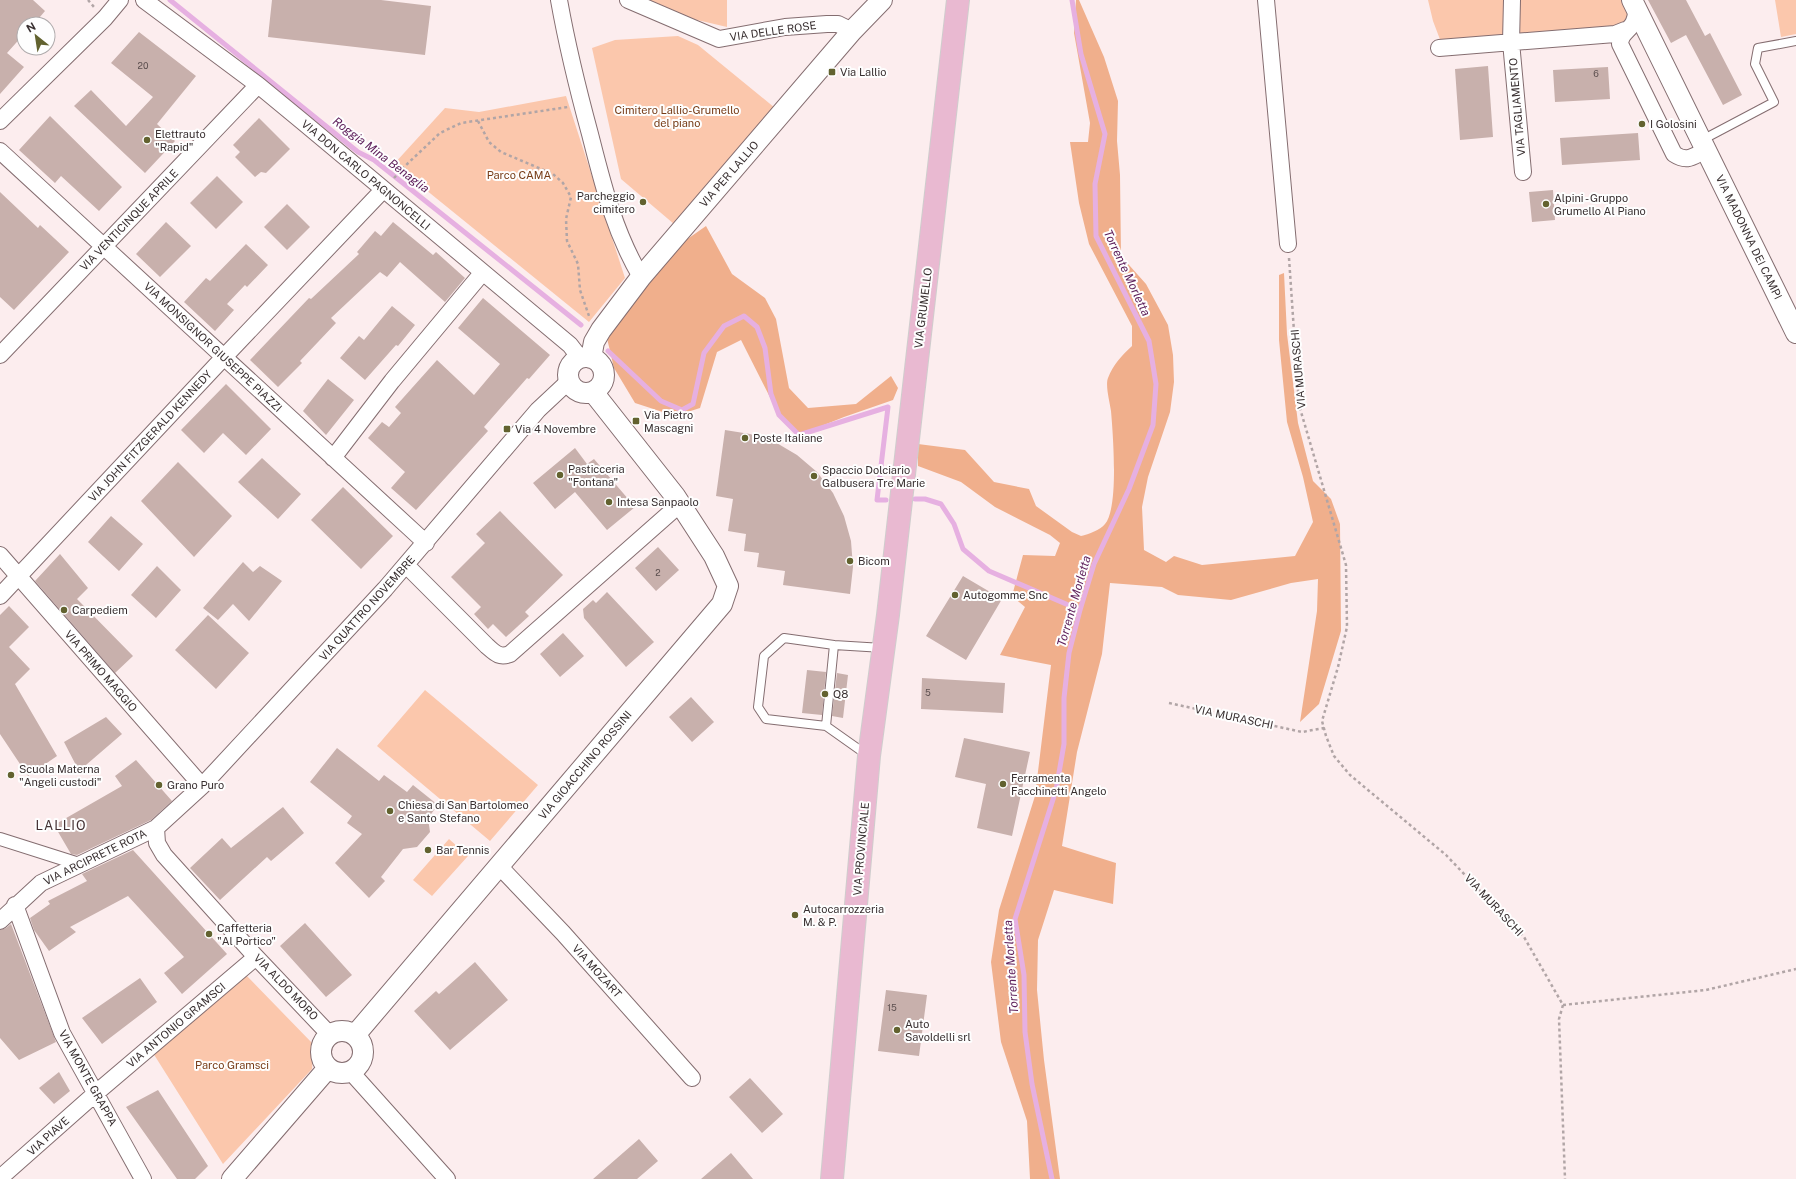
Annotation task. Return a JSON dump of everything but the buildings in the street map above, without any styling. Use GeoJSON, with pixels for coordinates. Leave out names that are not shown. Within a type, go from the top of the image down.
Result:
{"type":"FeatureCollection","features":[{"type":"Feature","properties":{"kind":"main road","name":"VIA GRUMELLO"},"geometry":{"type":"LineString","coordinates":[[888,615],[958,0]]}},
{"type":"Feature","properties":{"kind":"main road","name":"VIA PROVINCIALE"},"geometry":{"type":"LineString","coordinates":[[832,1179],[869,756],[888,615]]}},
{"type":"Feature","properties":{"kind":"street"},"geometry":{"type":"LineString","coordinates":[[0,121],[105,18],[120,0]]}},
{"type":"Feature","properties":{"kind":"street","name":"VIA DON CARLO PAGNONCELLI"},"geometry":{"type":"LineString","coordinates":[[144,0],[258,85],[387,186],[481,271],[586,358]]}},
{"type":"Feature","properties":{"kind":"street"},"geometry":{"type":"LineString","coordinates":[[560,0],[582,105],[601,179],[617,229],[642,277]]}},
{"type":"Feature","properties":{"kind":"street","name":"VIA DELLE ROSE"},"geometry":{"type":"LineString","coordinates":[[628,0],[718,39],[785,27],[827,24],[838,24],[852,31]]}},
{"type":"Feature","properties":{"kind":"street","name":"VIA PER LALLIO"},"geometry":{"type":"LineString","coordinates":[[586,358],[601,330],[642,277],[852,31],[882,0]]}},
{"type":"Feature","properties":{"kind":"street"},"geometry":{"type":"LineString","coordinates":[[1266,0],[1288,244]]}},
{"type":"Feature","properties":{"kind":"street","name":"VIA TAGLIAMENTO"},"geometry":{"type":"LineString","coordinates":[[1512,0],[1512,42],[1523,172]]}},
{"type":"Feature","properties":{"kind":"street"},"geometry":{"type":"LineString","coordinates":[[1635,5],[1631,26],[1625,30],[1621,37],[1620,44],[1674,154],[1680,158],[1687,159],[1704,145]]}},
{"type":"Feature","properties":{"kind":"street","name":"VIA MADONNA DEI CAMPI"},"geometry":{"type":"LineString","coordinates":[[1635,5],[1796,333]]}},
{"type":"Feature","properties":{"kind":"street","name":"VIA TAGLIAMENTO"},"geometry":{"type":"LineString","coordinates":[[1439,48],[1615,34],[1625,30]]}},
{"type":"Feature","properties":{"kind":"street","name":"VIA VENTICINQUE APRILE"},"geometry":{"type":"LineString","coordinates":[[0,355],[258,85]]}},
{"type":"Feature","properties":{"kind":"street","name":"VIA MONSIGNOR GIUSEPPE PIAZZI"},"geometry":{"type":"LineString","coordinates":[[0,151],[225,356],[426,543]]}},
{"type":"Feature","properties":{"kind":"street","name":"VIA JOHN FITZGERALD KENNEDY"},"geometry":{"type":"LineString","coordinates":[[0,596],[387,186]]}},
{"type":"Feature","properties":{"kind":"street"},"geometry":{"type":"LineString","coordinates":[[333,458],[392,381],[478,278],[481,271]]}},
{"type":"Feature","properties":{"kind":"street"},"geometry":{"type":"LineString","coordinates":[[586,358],[597,362],[602,367],[604,374],[603,381],[599,387],[593,392],[586,393],[579,392],[573,387],[569,381],[568,374],[570,367],[574,362],[586,358]]}},
{"type":"Feature","properties":{"kind":"street","name":"VIA QUATTRO NOVEMBRE"},"geometry":{"type":"LineString","coordinates":[[156,828],[202,786],[426,543],[538,410],[569,381]]}},
{"type":"Feature","properties":{"kind":"street"},"geometry":{"type":"LineString","coordinates":[[406,565],[487,646],[496,654],[503,656],[510,654],[680,504],[593,392]]}},
{"type":"Feature","properties":{"kind":"street","name":"VIA GIOACCHINO ROSSINI"},"geometry":{"type":"LineString","coordinates":[[355,1035],[722,604],[728,586],[724,574],[680,504]]}},
{"type":"Feature","properties":{"kind":"street","name":"VIA PRIMO MAGGIO"},"geometry":{"type":"LineString","coordinates":[[0,555],[202,786]]}},
{"type":"Feature","properties":{"kind":"street","name":"VIA ARCIPRETE ROTA"},"geometry":{"type":"LineString","coordinates":[[0,921],[15,905],[41,883],[156,828]]}},
{"type":"Feature","properties":{"kind":"street","name":"VIA ALDO MORO"},"geometry":{"type":"LineString","coordinates":[[156,828],[157,843],[164,855],[256,957],[330,1035]]}},
{"type":"Feature","properties":{"kind":"street"},"geometry":{"type":"LineString","coordinates":[[0,839],[79,864]]}},
{"type":"Feature","properties":{"kind":"street","name":"VIA MOZART"},"geometry":{"type":"LineString","coordinates":[[499,866],[563,933],[692,1078]]}},
{"type":"Feature","properties":{"kind":"street","name":"VIA MONTE GRAPPA"},"geometry":{"type":"LineString","coordinates":[[15,905],[62,1033],[143,1179]]}},
{"type":"Feature","properties":{"kind":"street","name":"VIA ANTONIO GRAMSCI"},"geometry":{"type":"LineString","coordinates":[[96,1093],[256,957]]}},
{"type":"Feature","properties":{"kind":"street"},"geometry":{"type":"LineString","coordinates":[[342,1031],[355,1035],[363,1047],[361,1062],[351,1072],[338,1073],[328,1068],[322,1057],[322,1051],[323,1044],[330,1035],[342,1031]]}},
{"type":"Feature","properties":{"kind":"street"},"geometry":{"type":"LineString","coordinates":[[232,1179],[328,1068]]}},
{"type":"Feature","properties":{"kind":"street"},"geometry":{"type":"LineString","coordinates":[[351,1072],[447,1179]]}},
{"type":"Feature","properties":{"kind":"street","name":"VIA PIAVE"},"geometry":{"type":"LineString","coordinates":[[0,1178],[96,1093]]}},
{"type":"Feature","properties":{"kind":"lane"},"geometry":{"type":"LineString","coordinates":[[1704,145],[1774,102],[1755,64],[1758,48],[1796,41]]}},
{"type":"Feature","properties":{"kind":"lane"},"geometry":{"type":"LineString","coordinates":[[869,756],[826,726],[766,719],[758,707],[764,656],[784,638],[834,645],[883,648]]}},
{"type":"Feature","properties":{"kind":"lane"},"geometry":{"type":"LineString","coordinates":[[826,726],[834,645]]}},
{"type":"Feature","properties":{"kind":"path"},"geometry":{"type":"LineString","coordinates":[[387,186],[405,166],[440,133],[461,123],[582,105]]}},
{"type":"Feature","properties":{"kind":"path"},"geometry":{"type":"LineString","coordinates":[[478,121],[489,142],[501,152],[552,174],[563,183],[571,197],[566,219],[567,241],[578,264],[580,290],[592,322],[601,330]]}},
{"type":"Feature","properties":{"kind":"path","name":"VIA MURASCHI"},"geometry":{"type":"LineString","coordinates":[[1288,244],[1299,405],[1346,565],[1347,628],[1338,667],[1322,721],[1334,756],[1350,775],[1446,855],[1524,937],[1563,1005]]}},
{"type":"Feature","properties":{"kind":"path","name":"VIA MURASCHI"},"geometry":{"type":"LineString","coordinates":[[1169,703],[1302,732],[1324,728]]}},
{"type":"Feature","properties":{"kind":"path"},"geometry":{"type":"LineString","coordinates":[[1565,1179],[1559,1019],[1563,1005],[1706,990],[1796,970]]}},
{"type":"Feature","properties":{"kind":"green space"},"geometry":{"type":"Polygon","coordinates":[[[647,0],[727,0],[727,27],[676,15],[647,0]]]}},
{"type":"Feature","properties":{"kind":"green space"},"geometry":{"type":"Polygon","coordinates":[[[1428,0],[1632,0],[1631,26],[1444,50],[1433,21],[1428,0]]]}},
{"type":"Feature","properties":{"kind":"green space"},"geometry":{"type":"Polygon","coordinates":[[[1775,0],[1796,0],[1796,34],[1781,37],[1775,0]]]}},
{"type":"Feature","properties":{"kind":"green space","name":"Cimitero Lallio-Grumello del piano"},"geometry":{"type":"Polygon","coordinates":[[[678,36],[698,45],[775,108],[674,224],[621,179],[592,48],[615,40],[678,36]]]}},
{"type":"Feature","properties":{"kind":"green space","name":"Parco CAMA"},"geometry":{"type":"Polygon","coordinates":[[[566,96],[625,278],[589,322],[394,164],[445,108],[479,112],[566,96]]]}},
{"type":"Feature","properties":{"kind":"green space"},"geometry":{"type":"Polygon","coordinates":[[[425,690],[538,785],[490,841],[377,746],[425,690]]]}},
{"type":"Feature","properties":{"kind":"green space"},"geometry":{"type":"Polygon","coordinates":[[[449,839],[468,856],[432,896],[413,880],[449,839]]]}},
{"type":"Feature","properties":{"kind":"green space","name":"Parco Gramsci"},"geometry":{"type":"Polygon","coordinates":[[[245,974],[314,1045],[312,1069],[223,1164],[153,1053],[245,974]]]}},
{"type":"Feature","properties":{"kind":"shaded area"},"geometry":{"type":"Polygon","coordinates":[[[1076,0],[1079,0],[1104,57],[1118,101],[1117,141],[1120,175],[1121,256],[1146,284],[1168,325],[1173,355],[1174,382],[1170,412],[1148,477],[1142,507],[1144,550],[1166,562],[1174,556],[1202,565],[1295,556],[1313,522],[1303,477],[1287,422],[1279,340],[1279,275],[1284,273],[1287,334],[1298,423],[1313,481],[1331,499],[1340,524],[1341,631],[1319,704],[1300,722],[1317,611],[1318,579],[1291,583],[1231,600],[1178,595],[1162,587],[1110,583],[1102,654],[1077,752],[1062,846],[1116,863],[1113,904],[1054,890],[1038,940],[1037,990],[1044,1060],[1060,1179],[1030,1179],[1027,1121],[1001,1042],[991,962],[999,910],[1035,796],[1051,665],[1000,655],[1025,607],[1012,596],[1023,555],[1055,556],[1060,543],[1050,535],[995,507],[961,482],[918,466],[918,444],[965,450],[994,482],[1029,489],[1036,506],[1072,532],[1081,536],[1100,528],[1105,524],[1109,515],[1114,487],[1114,452],[1107,381],[1115,365],[1132,346],[1132,326],[1089,244],[1079,203],[1070,142],[1088,142],[1090,123],[1074,33],[1076,0]]]}},
{"type":"Feature","properties":{"kind":"shaded area"},"geometry":{"type":"Polygon","coordinates":[[[706,226],[732,274],[765,298],[776,319],[789,388],[808,408],[856,404],[891,376],[898,388],[893,400],[799,435],[779,415],[741,340],[717,352],[700,408],[675,416],[635,403],[614,368],[606,334],[686,240],[706,226]]]}},
{"type":"Feature","properties":{"kind":"waterway","name":"Roggia Mina Benaglia"},"geometry":{"type":"LineString","coordinates":[[170,0],[358,152],[374,160],[581,325]]}},
{"type":"Feature","properties":{"kind":"waterway","name":"Torrente Morletta"},"geometry":{"type":"LineString","coordinates":[[1052,1179],[1032,1084],[1025,1032],[1024,975],[1015,919],[1056,790],[1064,744],[1064,698],[1069,653],[1080,610],[1094,564],[1129,489],[1153,425],[1156,384],[1149,341],[1096,236],[1095,184],[1105,134],[1081,54],[1072,0]]}},
{"type":"Feature","properties":{"kind":"waterway","name":"Roggia Mina Benaglia"},"geometry":{"type":"LineString","coordinates":[[608,351],[661,401],[682,410],[693,404],[704,353],[724,326],[744,316],[757,327],[765,348],[771,394],[779,415],[799,435],[888,407],[877,500],[886,500]]}},
{"type":"Feature","properties":{"kind":"waterway","name":"Roggia Mina Benaglia"},"geometry":{"type":"LineString","coordinates":[[915,499],[925,499],[941,504],[954,524],[963,549],[989,571],[1080,610]]}},
{"type":"Feature","properties":{"kind":"place","name":"Via Lallio"},"geometry":{"type":"Point","coordinates":[832,72]}},
{"type":"Feature","properties":{"kind":"place","name":"I Golosini"},"geometry":{"type":"Point","coordinates":[1642,124]}},
{"type":"Feature","properties":{"kind":"place","name":"Elettrauto \"Rapid\""},"geometry":{"type":"Point","coordinates":[147,140]}},
{"type":"Feature","properties":{"kind":"place","name":"Parcheggio cimitero"},"geometry":{"type":"Point","coordinates":[643,202]}},
{"type":"Feature","properties":{"kind":"place","name":"Alpini - Gruppo Grumello Al Piano"},"geometry":{"type":"Point","coordinates":[1546,204]}},
{"type":"Feature","properties":{"kind":"place","name":"Via Pietro Mascagni"},"geometry":{"type":"Point","coordinates":[636,421]}},
{"type":"Feature","properties":{"kind":"place","name":"Via 4 Novembre"},"geometry":{"type":"Point","coordinates":[507,429]}},
{"type":"Feature","properties":{"kind":"place","name":"Poste Italiane"},"geometry":{"type":"Point","coordinates":[745,438]}},
{"type":"Feature","properties":{"kind":"place","name":"Pasticceria \"Fontana\""},"geometry":{"type":"Point","coordinates":[560,475]}},
{"type":"Feature","properties":{"kind":"place","name":"Spaccio Dolciario Galbusera Tre Marie"},"geometry":{"type":"Point","coordinates":[814,476]}},
{"type":"Feature","properties":{"kind":"place","name":"Intesa Sanpaolo"},"geometry":{"type":"Point","coordinates":[609,502]}},
{"type":"Feature","properties":{"kind":"place","name":"Bicom"},"geometry":{"type":"Point","coordinates":[850,561]}},
{"type":"Feature","properties":{"kind":"place","name":"Autogomme Snc"},"geometry":{"type":"Point","coordinates":[955,595]}},
{"type":"Feature","properties":{"kind":"place","name":"Carpediem"},"geometry":{"type":"Point","coordinates":[64,610]}},
{"type":"Feature","properties":{"kind":"place","name":"Q8"},"geometry":{"type":"Point","coordinates":[825,694]}},
{"type":"Feature","properties":{"kind":"place","name":"Scuola Materna \"Angeli custodi\""},"geometry":{"type":"Point","coordinates":[11,775]}},
{"type":"Feature","properties":{"kind":"place","name":"Ferramenta Facchinetti Angelo"},"geometry":{"type":"Point","coordinates":[1003,784]}},
{"type":"Feature","properties":{"kind":"place","name":"Grano Puro"},"geometry":{"type":"Point","coordinates":[159,785]}},
{"type":"Feature","properties":{"kind":"place","name":"Chiesa di San Bartolomeo e Santo Stefano"},"geometry":{"type":"Point","coordinates":[390,811]}},
{"type":"Feature","properties":{"kind":"place","name":"Bar Tennis"},"geometry":{"type":"Point","coordinates":[428,850]}},
{"type":"Feature","properties":{"kind":"place","name":"Autocarrozzeria M. & P."},"geometry":{"type":"Point","coordinates":[795,915]}},
{"type":"Feature","properties":{"kind":"place","name":"Caffetteria \"Al Portico\""},"geometry":{"type":"Point","coordinates":[209,934]}},
{"type":"Feature","properties":{"kind":"place","name":"Auto Savoldelli srl"},"geometry":{"type":"Point","coordinates":[897,1030]}},
{"type":"Feature","properties":{"kind":"district","name":"LALLIO"},"geometry":{"type":"Point","coordinates":[61,825]}}]}
